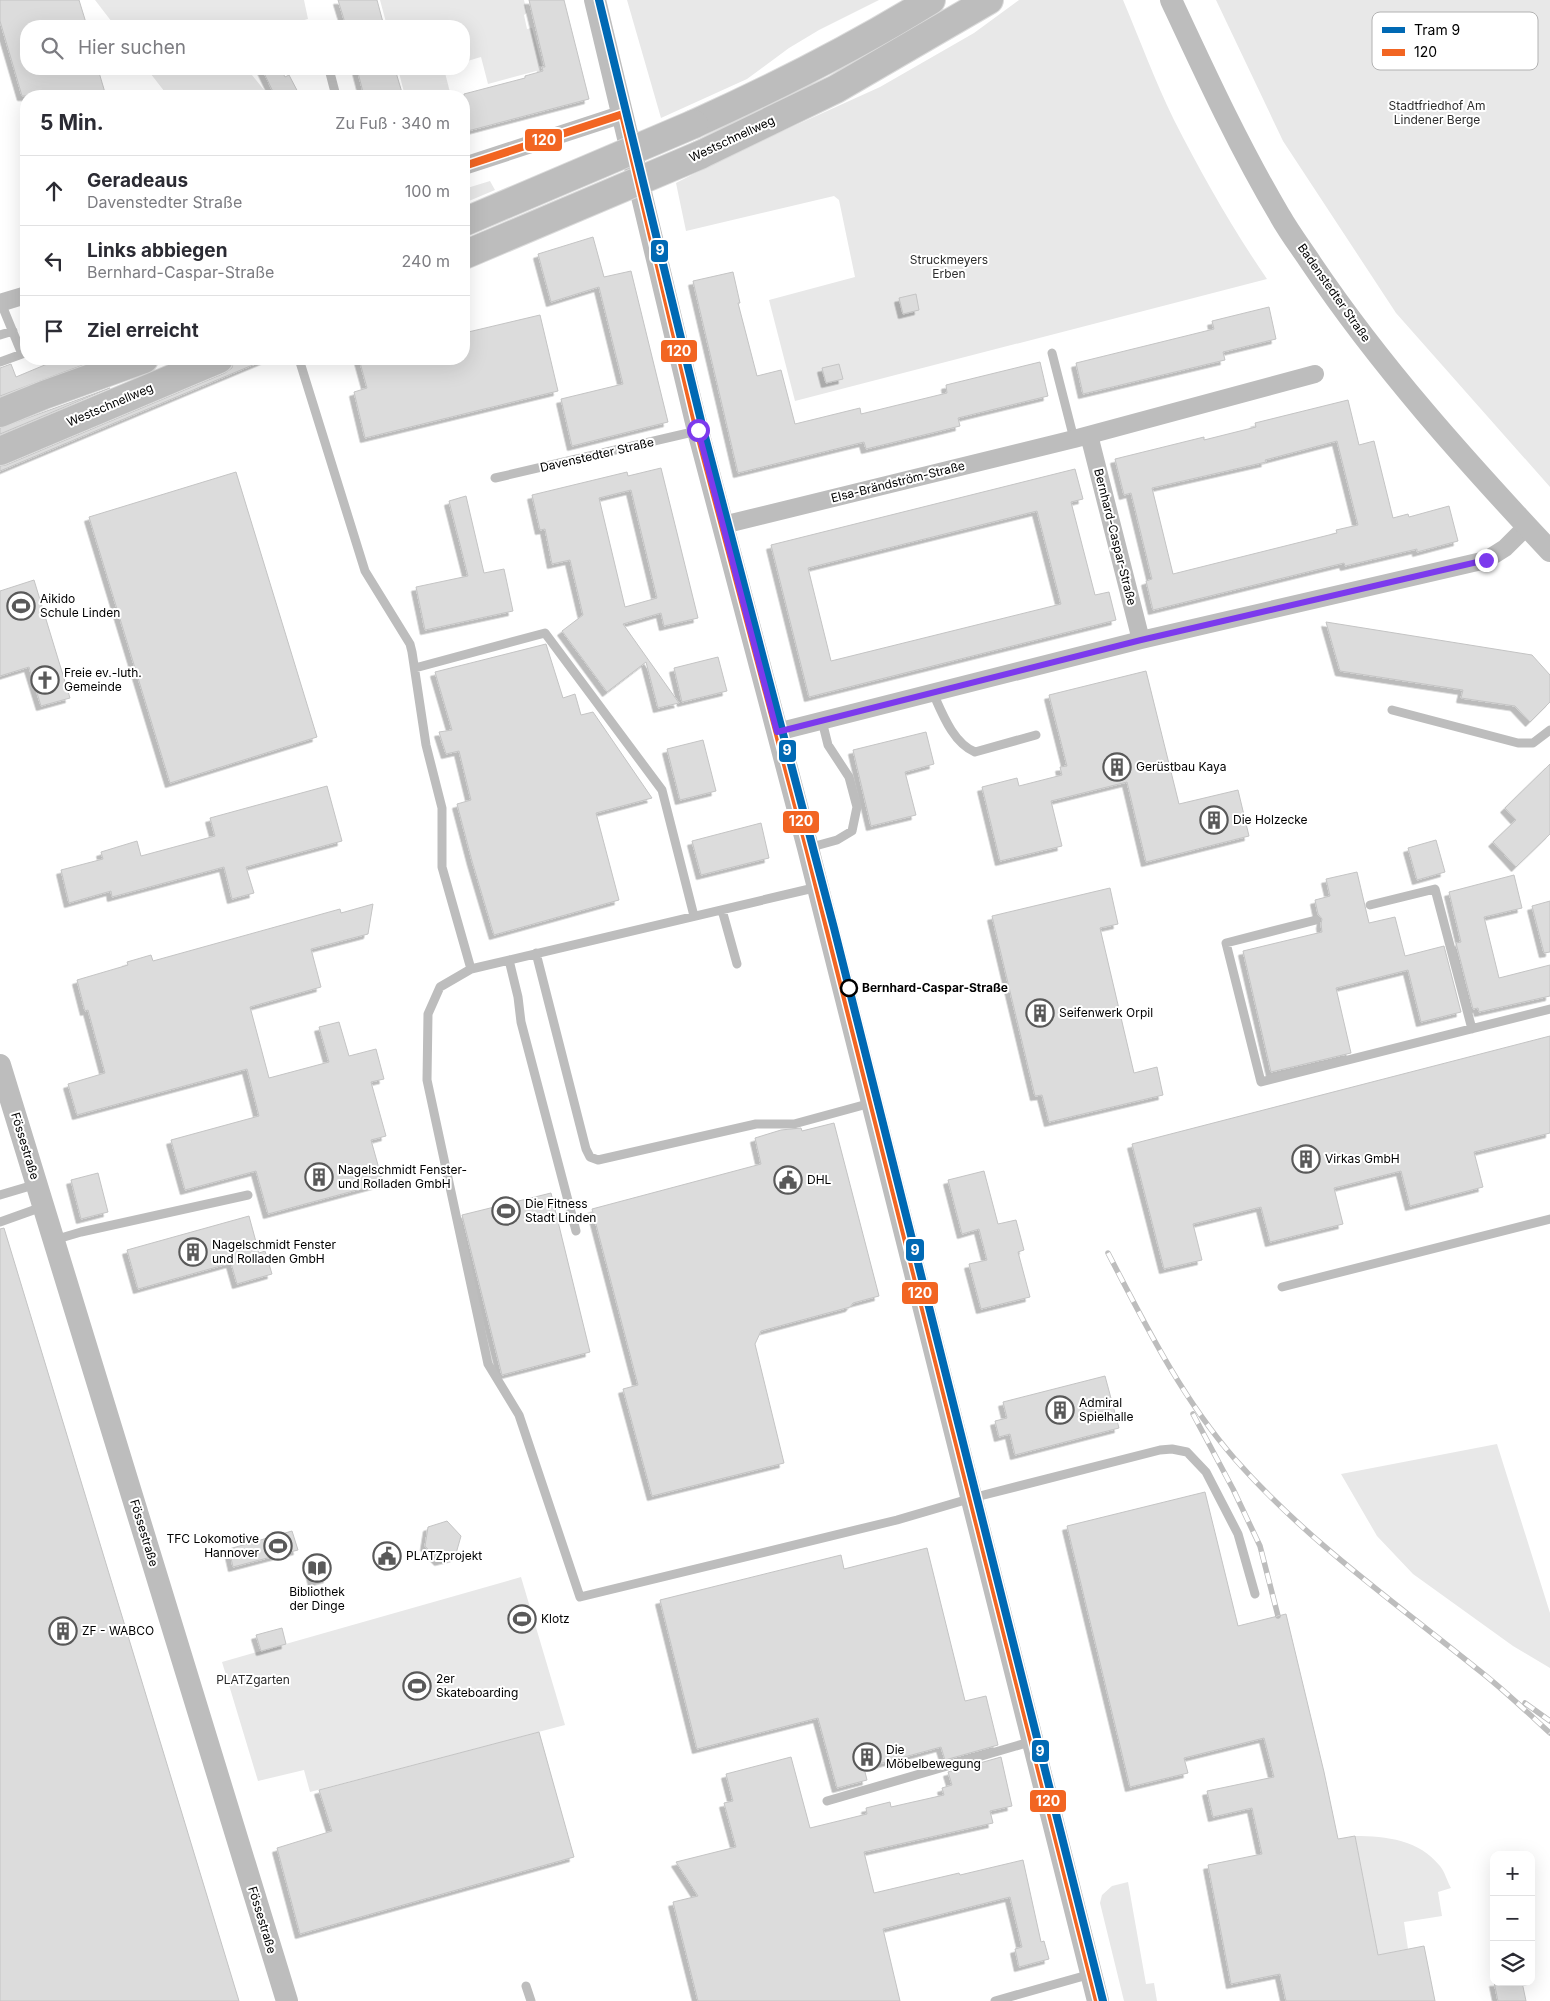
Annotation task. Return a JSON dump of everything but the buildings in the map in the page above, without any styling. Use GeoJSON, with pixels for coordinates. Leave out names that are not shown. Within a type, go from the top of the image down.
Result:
{"type":"FeatureCollection","features":[{"type":"Feature","properties":{"kind":"highway"},"geometry":{"type":"LineString","coordinates":[[470,219],[752,98],[893,24],[931,0]]}},
{"type":"Feature","properties":{"kind":"highway","name":"Westschnellweg"},"geometry":{"type":"LineString","coordinates":[[470,252],[700,155],[836,89],[989,0]]}},
{"type":"Feature","properties":{"kind":"highway"},"geometry":{"type":"LineString","coordinates":[[0,413],[127,365]]}},
{"type":"Feature","properties":{"kind":"highway","name":"Westschnellweg"},"geometry":{"type":"LineString","coordinates":[[0,451],[205,365]]}},
{"type":"Feature","properties":{"kind":"street"},"geometry":{"type":"LineString","coordinates":[[595,0],[698,430],[818,886],[1098,2001]]}},
{"type":"Feature","properties":{"kind":"street","name":"Badenstedter Straße"},"geometry":{"type":"LineString","coordinates":[[1171,0],[1217,100],[1280,217],[1321,278],[1396,378],[1436,426],[1550,551]]}},
{"type":"Feature","properties":{"kind":"street"},"geometry":{"type":"LineString","coordinates":[[470,164],[622,114]]}},
{"type":"Feature","properties":{"kind":"street"},"geometry":{"type":"LineString","coordinates":[[1,303],[20,296]]}},
{"type":"Feature","properties":{"kind":"street","name":"Elsa-Brändström-Straße"},"geometry":{"type":"LineString","coordinates":[[722,525],[1082,437],[1315,374]]}},
{"type":"Feature","properties":{"kind":"street","name":"Bernhard-Caspar-Straße"},"geometry":{"type":"LineString","coordinates":[[1082,437],[1141,640]]}},
{"type":"Feature","properties":{"kind":"street"},"geometry":{"type":"LineString","coordinates":[[777,732],[1141,640],[1486,560],[1504,548],[1527,526]]}},
{"type":"Feature","properties":{"kind":"street","name":"Fössestraße"},"geometry":{"type":"LineString","coordinates":[[0,1065],[287,2001]]}},
{"type":"Feature","properties":{"kind":"lane"},"geometry":{"type":"LineString","coordinates":[[331,75],[334,90]]}},
{"type":"Feature","properties":{"kind":"lane"},"geometry":{"type":"LineString","coordinates":[[1,303],[20,349]]}},
{"type":"Feature","properties":{"kind":"lane"},"geometry":{"type":"LineString","coordinates":[[0,335],[13,331]]}},
{"type":"Feature","properties":{"kind":"lane"},"geometry":{"type":"LineString","coordinates":[[1052,353],[1082,437]]}},
{"type":"Feature","properties":{"kind":"lane"},"geometry":{"type":"LineString","coordinates":[[0,362],[20,355]]}},
{"type":"Feature","properties":{"kind":"lane"},"geometry":{"type":"LineString","coordinates":[[301,365],[365,571],[410,644],[426,745],[442,808],[442,867],[471,968]]}},
{"type":"Feature","properties":{"kind":"lane","name":"Davenstedter Straße"},"geometry":{"type":"LineString","coordinates":[[495,478],[698,430]]}},
{"type":"Feature","properties":{"kind":"lane"},"geometry":{"type":"LineString","coordinates":[[415,668],[545,633],[662,790],[668,826],[694,916]]}},
{"type":"Feature","properties":{"kind":"lane"},"geometry":{"type":"LineString","coordinates":[[933,693],[944,717],[967,748],[975,752],[1036,736]]}},
{"type":"Feature","properties":{"kind":"lane"},"geometry":{"type":"LineString","coordinates":[[1392,710],[1518,743],[1533,743],[1550,730]]}},
{"type":"Feature","properties":{"kind":"lane"},"geometry":{"type":"LineString","coordinates":[[808,848],[837,840],[852,831],[857,807],[850,777],[828,745],[822,721]]}},
{"type":"Feature","properties":{"kind":"lane"},"geometry":{"type":"LineString","coordinates":[[818,886],[471,968],[440,987],[428,1014],[427,1080],[488,1364],[519,1416],[580,1597],[897,1520],[972,1498],[1160,1450],[1172,1449],[1187,1452],[1206,1472],[1238,1534],[1255,1594]]}},
{"type":"Feature","properties":{"kind":"lane"},"geometry":{"type":"LineString","coordinates":[[1370,906],[1435,889],[1472,1029]]}},
{"type":"Feature","properties":{"kind":"lane"},"geometry":{"type":"LineString","coordinates":[[722,910],[737,964]]}},
{"type":"Feature","properties":{"kind":"lane"},"geometry":{"type":"LineString","coordinates":[[1316,920],[1226,943],[1261,1082],[1550,1010]]}},
{"type":"Feature","properties":{"kind":"lane"},"geometry":{"type":"LineString","coordinates":[[536,953],[586,1149],[590,1157],[598,1160],[756,1124],[794,1124],[872,1102]]}},
{"type":"Feature","properties":{"kind":"lane"},"geometry":{"type":"LineString","coordinates":[[509,960],[518,997],[521,1022],[576,1231]]}},
{"type":"Feature","properties":{"kind":"lane"},"geometry":{"type":"LineString","coordinates":[[0,1195],[37,1184]]}},
{"type":"Feature","properties":{"kind":"lane"},"geometry":{"type":"LineString","coordinates":[[54,1240],[81,1232],[248,1195]]}},
{"type":"Feature","properties":{"kind":"lane"},"geometry":{"type":"LineString","coordinates":[[0,1222],[44,1207]]}},
{"type":"Feature","properties":{"kind":"lane"},"geometry":{"type":"LineString","coordinates":[[1282,1287],[1550,1218]]}},
{"type":"Feature","properties":{"kind":"lane"},"geometry":{"type":"LineString","coordinates":[[826,1801],[1033,1741]]}},
{"type":"Feature","properties":{"kind":"lane"},"geometry":{"type":"LineString","coordinates":[[995,2001],[1092,1974]]}},
{"type":"Feature","properties":{"kind":"lane"},"geometry":{"type":"LineString","coordinates":[[526,1986],[531,2001]]}},
{"type":"Feature","properties":{"kind":"green space"},"geometry":{"type":"Polygon","coordinates":[[[95,0],[304,0],[308,19],[304,20],[110,20],[95,0]]]}},
{"type":"Feature","properties":{"kind":"green space"},"geometry":{"type":"Polygon","coordinates":[[[380,0],[524,0],[527,13],[524,15],[527,29],[532,28],[542,66],[539,66],[540,70],[488,84],[481,57],[470,60],[470,20],[385,20],[380,0]]]}},
{"type":"Feature","properties":{"kind":"green space"},"geometry":{"type":"Polygon","coordinates":[[[627,0],[879,0],[819,30],[789,48],[747,79],[661,118],[627,0]]]}},
{"type":"Feature","properties":{"kind":"green space","name":"Struckmeyers Erben"},"geometry":{"type":"Polygon","coordinates":[[[1019,0],[1123,0],[1174,120],[1195,161],[1267,279],[795,401],[769,300],[855,277],[839,200],[834,196],[686,231],[676,183],[728,156],[880,87],[974,33],[1019,0]]]}},
{"type":"Feature","properties":{"kind":"green space","name":"Stadtfriedhof Am Lindener Berge"},"geometry":{"type":"Polygon","coordinates":[[[1216,0],[1550,0],[1550,487],[1396,313],[1283,141],[1216,0]]]}},
{"type":"Feature","properties":{"kind":"green space"},"geometry":{"type":"Polygon","coordinates":[[[152,75],[252,75],[264,90],[163,90],[152,75]]]}},
{"type":"Feature","properties":{"kind":"green space"},"geometry":{"type":"Polygon","coordinates":[[[400,75],[446,75],[449,90],[403,90],[400,75]]]}},
{"type":"Feature","properties":{"kind":"green space"},"geometry":{"type":"Polygon","coordinates":[[[490,181],[495,190],[470,200],[470,187],[490,181]]]}},
{"type":"Feature","properties":{"kind":"green space"},"geometry":{"type":"Polygon","coordinates":[[[1497,1444],[1550,1613],[1550,1668],[1513,1646],[1413,1574],[1377,1536],[1341,1474],[1497,1444]]]}},
{"type":"Feature","properties":{"kind":"green space","name":"2er Skateboarding"},"geometry":{"type":"Polygon","coordinates":[[[521,1577],[565,1725],[310,1792],[304,1770],[258,1781],[222,1662],[521,1577]]]}},
{"type":"Feature","properties":{"kind":"green space"},"geometry":{"type":"Polygon","coordinates":[[[1355,1836],[1379,1837],[1402,1841],[1412,1845],[1432,1857],[1445,1874],[1451,1888],[1438,1892],[1442,1916],[1404,1922],[1408,1949],[1378,1955],[1355,1836]]]}},
{"type":"Feature","properties":{"kind":"green space"},"geometry":{"type":"Polygon","coordinates":[[[1128,1882],[1146,1984],[1154,1983],[1157,2001],[1124,2001],[1100,1903],[1102,1895],[1112,1886],[1128,1882]]]}},
{"type":"Feature","properties":{"kind":"railway"},"geometry":{"type":"LineString","coordinates":[[1108,1253],[1150,1333],[1197,1410],[1215,1435],[1261,1488],[1350,1568],[1486,1676],[1550,1733]]}},
{"type":"Feature","properties":{"kind":"railway"},"geometry":{"type":"LineString","coordinates":[[1193,1414],[1233,1489],[1260,1546],[1278,1616]]}},
{"type":"Feature","properties":{"kind":"railway"},"geometry":{"type":"LineString","coordinates":[[1525,1703],[1550,1721]]}},
{"type":"Feature","properties":{"kind":"tram line","name":"9"},"geometry":{"type":"LineString","coordinates":[[599,0],[703,429],[834,928],[1103,2001]]}},
{"type":"Feature","properties":{"kind":"transit line","name":"120"},"geometry":{"type":"LineString","coordinates":[[623,114],[698,431],[808,848],[1098,2001]]}},
{"type":"Feature","properties":{"kind":"transit line","name":"120"},"geometry":{"type":"LineString","coordinates":[[470,164],[623,114]]}},
{"type":"Feature","properties":{"kind":"place","name":"Aikido Schule Linden"},"geometry":{"type":"Point","coordinates":[21,606]}},
{"type":"Feature","properties":{"kind":"place","name":"Freie ev.-luth. Gemeinde"},"geometry":{"type":"Point","coordinates":[45,680]}},
{"type":"Feature","properties":{"kind":"place","name":"Gerüstbau Kaya"},"geometry":{"type":"Point","coordinates":[1117,767]}},
{"type":"Feature","properties":{"kind":"place","name":"Die Holzecke"},"geometry":{"type":"Point","coordinates":[1214,820]}},
{"type":"Feature","properties":{"kind":"place","name":"Bernhard-Caspar-Straße"},"geometry":{"type":"Point","coordinates":[849,988]}},
{"type":"Feature","properties":{"kind":"place","name":"Seifenwerk Orpil"},"geometry":{"type":"Point","coordinates":[1040,1013]}},
{"type":"Feature","properties":{"kind":"place","name":"Virkas GmbH"},"geometry":{"type":"Point","coordinates":[1306,1159]}},
{"type":"Feature","properties":{"kind":"place","name":"Nagelschmidt Fenster- und Rolladen GmbH"},"geometry":{"type":"Point","coordinates":[319,1177]}},
{"type":"Feature","properties":{"kind":"place","name":"DHL"},"geometry":{"type":"Point","coordinates":[788,1180]}},
{"type":"Feature","properties":{"kind":"place","name":"Die Fitness Stadt Linden"},"geometry":{"type":"Point","coordinates":[506,1211]}},
{"type":"Feature","properties":{"kind":"place","name":"Nagelschmidt Fenster und Rolladen GmbH"},"geometry":{"type":"Point","coordinates":[193,1252]}},
{"type":"Feature","properties":{"kind":"place","name":"Admiral Spielhalle"},"geometry":{"type":"Point","coordinates":[1060,1410]}},
{"type":"Feature","properties":{"kind":"place","name":"TFC Lokomotive Hannover"},"geometry":{"type":"Point","coordinates":[278,1546]}},
{"type":"Feature","properties":{"kind":"place","name":"PLATZprojekt"},"geometry":{"type":"Point","coordinates":[387,1556]}},
{"type":"Feature","properties":{"kind":"place","name":"Bibliothek der Dinge"},"geometry":{"type":"Point","coordinates":[317,1568]}},
{"type":"Feature","properties":{"kind":"place","name":"Klotz"},"geometry":{"type":"Point","coordinates":[522,1619]}},
{"type":"Feature","properties":{"kind":"place","name":"ZF - WABCO"},"geometry":{"type":"Point","coordinates":[63,1631]}},
{"type":"Feature","properties":{"kind":"place","name":"2er Skateboarding"},"geometry":{"type":"Point","coordinates":[417,1686]}},
{"type":"Feature","properties":{"kind":"place","name":"Die Möbelbewegung"},"geometry":{"type":"Point","coordinates":[867,1757]}},
{"type":"Feature","properties":{"kind":"route"},"geometry":{"type":"LineString","coordinates":[[698,430],[777,732],[1141,640],[1486,560]]}},
{"type":"Feature","properties":{"kind":"park label","name":"PLATZgarten"},"geometry":{"type":"Point","coordinates":[253,1680]}}]}
